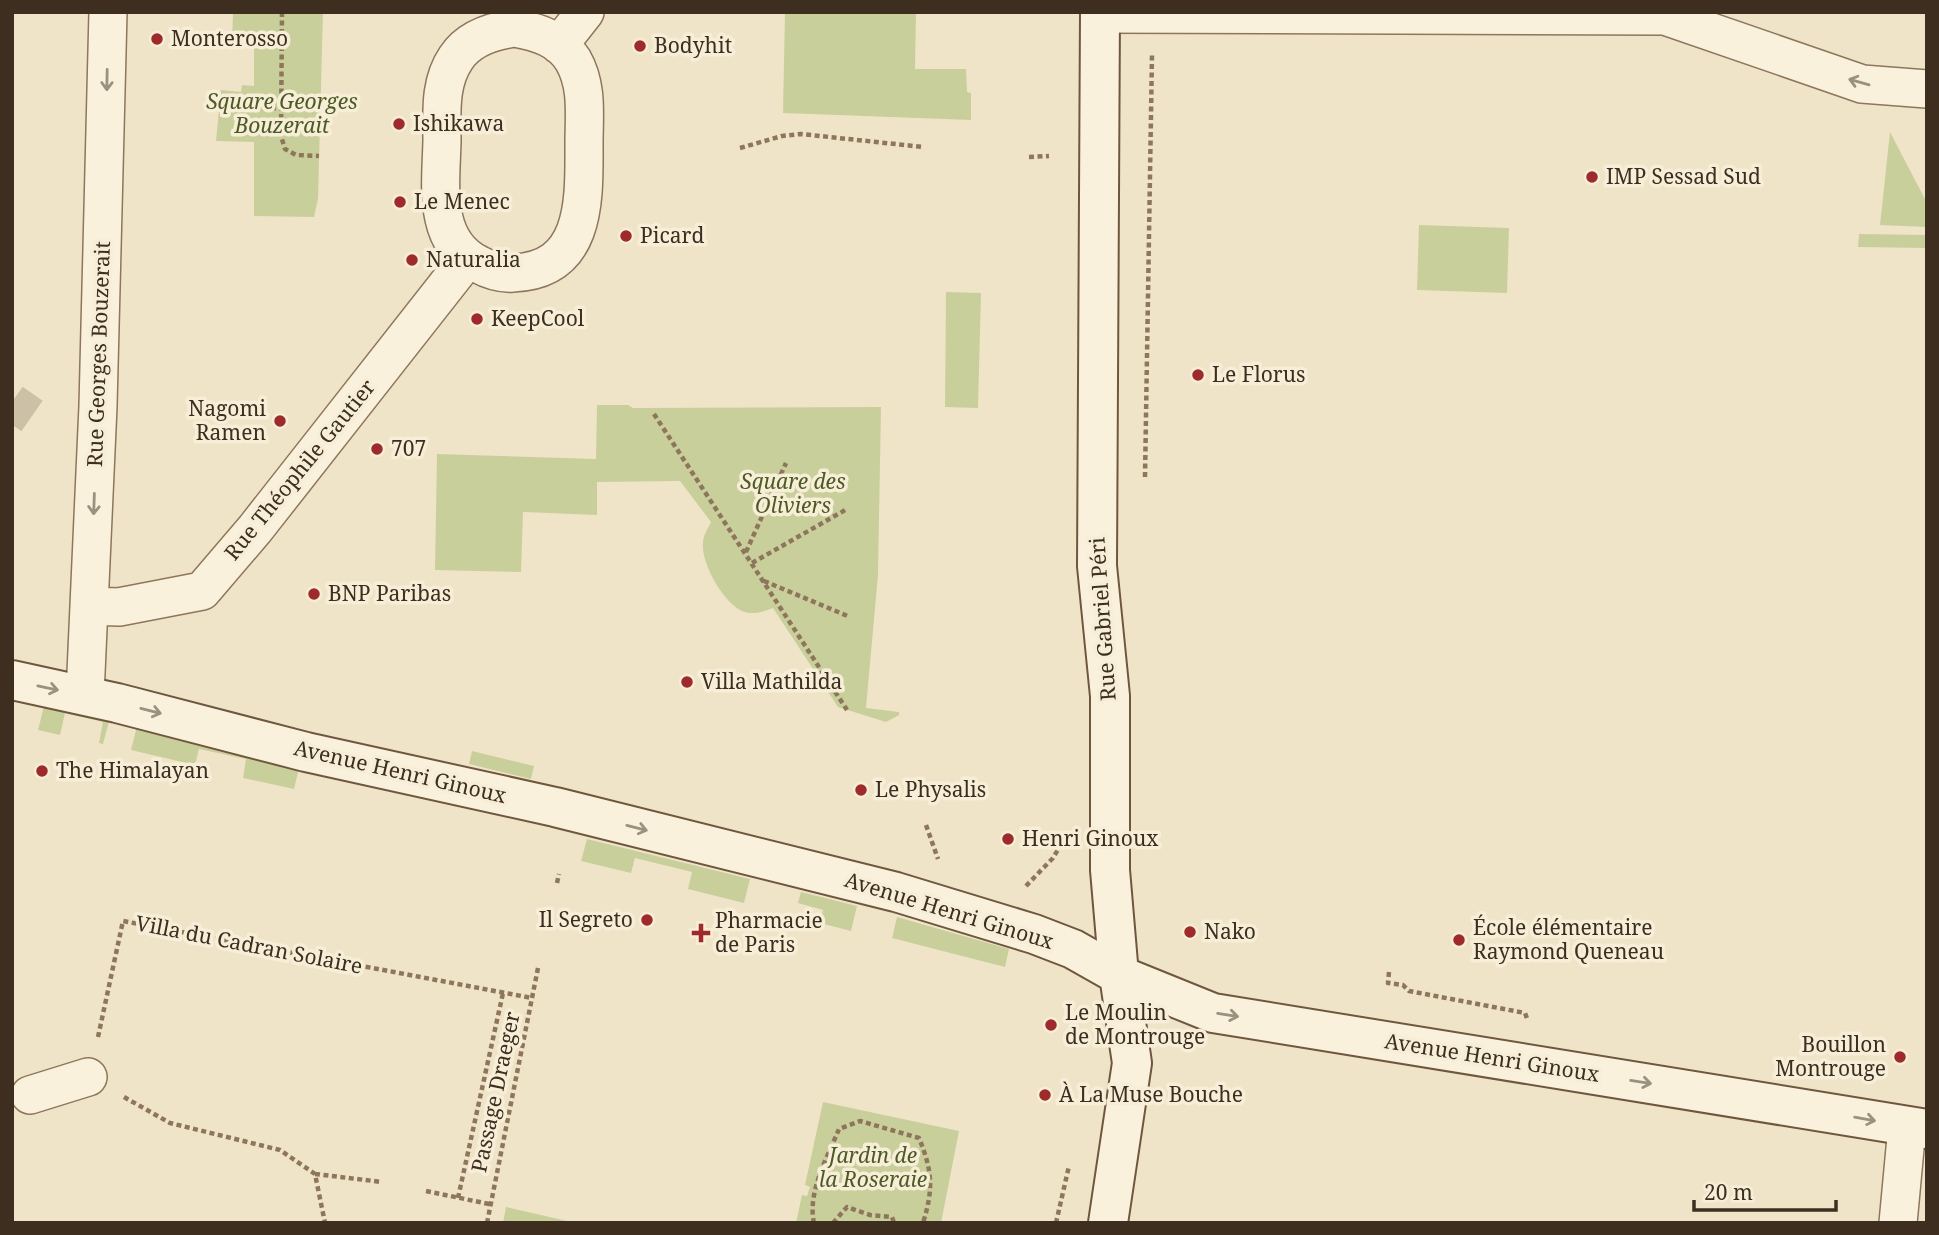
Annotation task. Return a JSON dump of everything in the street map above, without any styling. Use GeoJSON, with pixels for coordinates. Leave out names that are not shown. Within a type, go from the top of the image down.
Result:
{"type":"FeatureCollection","features":[{"type":"Feature","properties":{"kind":"main road","name":"Rue Gabriel Péri"},"geometry":{"type":"LineString","coordinates":[[1100,13],[1097,566],[1110,696],[1110,870],[1118,975],[1132,1063],[1108,1223]]}},
{"type":"Feature","properties":{"kind":"main road","name":"Avenue Henri Ginoux"},"geometry":{"type":"LineString","coordinates":[[12,680],[85,695],[306,752],[555,807],[896,892],[1034,934],[1073,949],[1118,975],[1213,1013],[1917,1128]]}},
{"type":"Feature","properties":{"kind":"street","name":"Rue Georges Bouzerait"},"geometry":{"type":"LineString","coordinates":[[85,695],[108,12]]}},
{"type":"Feature","properties":{"kind":"street"},"geometry":{"type":"LineString","coordinates":[[559,45],[585,12]]}},
{"type":"Feature","properties":{"kind":"street"},"geometry":{"type":"LineString","coordinates":[[1100,13],[1665,16],[1862,84],[1927,89]]}},
{"type":"Feature","properties":{"kind":"street"},"geometry":{"type":"LineString","coordinates":[[515,28],[537,32],[559,45],[572,58],[581,78],[584,101],[579,226],[569,245],[553,261],[533,271],[511,274],[489,270],[468,258],[454,244],[444,224],[441,202],[443,99],[446,77],[456,57],[473,41],[492,31],[515,28]]}},
{"type":"Feature","properties":{"kind":"street","name":"Rue Théophile Gautier"},"geometry":{"type":"LineString","coordinates":[[90,606],[119,607],[202,591],[255,529],[468,258]]}},
{"type":"Feature","properties":{"kind":"street"},"geometry":{"type":"LineString","coordinates":[[30,1094],[89,1077]]}},
{"type":"Feature","properties":{"kind":"street"},"geometry":{"type":"LineString","coordinates":[[1898,1223],[1917,1128]]}},
{"type":"Feature","properties":{"kind":"path"},"geometry":{"type":"LineString","coordinates":[[282,12],[281,136],[285,149],[296,155],[320,156]]}},
{"type":"Feature","properties":{"kind":"path"},"geometry":{"type":"LineString","coordinates":[[220,109],[280,108]]}},
{"type":"Feature","properties":{"kind":"path"},"geometry":{"type":"LineString","coordinates":[[740,148],[782,136],[802,134],[923,147]]}},
{"type":"Feature","properties":{"kind":"path"},"geometry":{"type":"LineString","coordinates":[[1029,157],[1049,156]]}},
{"type":"Feature","properties":{"kind":"path"},"geometry":{"type":"LineString","coordinates":[[654,414],[847,710]]}},
{"type":"Feature","properties":{"kind":"path"},"geometry":{"type":"LineString","coordinates":[[746,552],[786,463]]}},
{"type":"Feature","properties":{"kind":"path"},"geometry":{"type":"LineString","coordinates":[[752,563],[847,509]]}},
{"type":"Feature","properties":{"kind":"path"},"geometry":{"type":"LineString","coordinates":[[764,581],[850,617]]}},
{"type":"Feature","properties":{"kind":"path"},"geometry":{"type":"LineString","coordinates":[[926,825],[940,863]]}},
{"type":"Feature","properties":{"kind":"path"},"geometry":{"type":"LineString","coordinates":[[557,883],[559,874]]}},
{"type":"Feature","properties":{"kind":"path","name":"Villa du Cadran Solaire"},"geometry":{"type":"LineString","coordinates":[[89,1077],[123,921],[532,998]]}},
{"type":"Feature","properties":{"kind":"path","name":"Passage Draeger"},"geometry":{"type":"LineString","coordinates":[[487,1223],[538,968]]}},
{"type":"Feature","properties":{"kind":"path"},"geometry":{"type":"LineString","coordinates":[[1387,990],[1389,972]]}},
{"type":"Feature","properties":{"kind":"path"},"geometry":{"type":"LineString","coordinates":[[1388,983],[1403,985],[1409,991],[1525,1013],[1529,1022]]}},
{"type":"Feature","properties":{"kind":"path"},"geometry":{"type":"LineString","coordinates":[[458,1198],[503,993]]}},
{"type":"Feature","properties":{"kind":"path"},"geometry":{"type":"LineString","coordinates":[[89,1077],[170,1123],[279,1150],[315,1174],[382,1182]]}},
{"type":"Feature","properties":{"kind":"path"},"geometry":{"type":"LineString","coordinates":[[814,1223],[812,1192],[839,1129],[860,1121],[919,1138],[932,1168],[929,1203],[923,1223]]}},
{"type":"Feature","properties":{"kind":"path"},"geometry":{"type":"LineString","coordinates":[[315,1174],[325,1223]]}},
{"type":"Feature","properties":{"kind":"path"},"geometry":{"type":"LineString","coordinates":[[426,1191],[489,1204]]}},
{"type":"Feature","properties":{"kind":"path"},"geometry":{"type":"LineString","coordinates":[[833,1223],[847,1207],[870,1215],[892,1217],[894,1223]]}},
{"type":"Feature","properties":{"kind":"green space","name":"Square Georges Bouzerait"},"geometry":{"type":"Polygon","coordinates":[[[233,12],[323,12],[318,199],[314,217],[254,216],[254,142],[216,141],[221,90],[241,92],[242,85],[254,86],[254,48],[246,43],[232,42],[233,12]]]}},
{"type":"Feature","properties":{"kind":"green space"},"geometry":{"type":"Polygon","coordinates":[[[785,12],[916,12],[915,69],[966,69],[967,92],[971,93],[971,120],[783,113],[785,12]]]}},
{"type":"Feature","properties":{"kind":"green space"},"geometry":{"type":"Polygon","coordinates":[[[1890,132],[1927,203],[1927,227],[1880,225],[1890,132]]]}},
{"type":"Feature","properties":{"kind":"green space"},"geometry":{"type":"Polygon","coordinates":[[[1419,225],[1509,228],[1507,293],[1417,290],[1419,225]]]}},
{"type":"Feature","properties":{"kind":"green space"},"geometry":{"type":"Polygon","coordinates":[[[1859,234],[1927,235],[1927,248],[1858,247],[1859,234]]]}},
{"type":"Feature","properties":{"kind":"green space"},"geometry":{"type":"Polygon","coordinates":[[[946,292],[981,293],[978,408],[945,407],[946,292]]]}},
{"type":"Feature","properties":{"kind":"green space","name":"Square des Oliviers"},"geometry":{"type":"Polygon","coordinates":[[[597,405],[628,405],[633,408],[881,407],[878,575],[866,708],[899,712],[899,715],[886,722],[838,707],[773,608],[748,613],[726,598],[709,570],[703,551],[704,537],[711,522],[680,481],[597,482],[597,515],[523,512],[521,572],[435,570],[437,454],[596,459],[597,405]]]}},
{"type":"Feature","properties":{"kind":"green space"},"geometry":{"type":"Polygon","coordinates":[[[45,702],[110,718],[103,744],[99,743],[103,722],[65,713],[60,735],[38,730],[45,702]]]}},
{"type":"Feature","properties":{"kind":"green space"},"geometry":{"type":"Polygon","coordinates":[[[137,726],[299,768],[294,789],[243,778],[246,759],[199,749],[195,765],[131,750],[137,726]]]}},
{"type":"Feature","properties":{"kind":"green space"},"geometry":{"type":"Polygon","coordinates":[[[472,751],[534,766],[531,779],[469,764],[472,751]]]}},
{"type":"Feature","properties":{"kind":"green space"},"geometry":{"type":"Polygon","coordinates":[[[587,839],[750,879],[744,903],[688,889],[692,872],[635,858],[631,873],[581,861],[587,839]]]}},
{"type":"Feature","properties":{"kind":"green space"},"geometry":{"type":"Polygon","coordinates":[[[801,892],[857,906],[851,931],[820,923],[823,910],[798,903],[801,892]]]}},
{"type":"Feature","properties":{"kind":"green space"},"geometry":{"type":"Polygon","coordinates":[[[897,917],[1009,949],[1005,967],[892,938],[897,917]]]}},
{"type":"Feature","properties":{"kind":"green space","name":"Jardin de la Roseraie"},"geometry":{"type":"Polygon","coordinates":[[[823,1102],[959,1131],[941,1223],[796,1223],[802,1195],[807,1196],[810,1187],[805,1185],[823,1102]]]}},
{"type":"Feature","properties":{"kind":"green space"},"geometry":{"type":"Polygon","coordinates":[[[506,1207],[576,1223],[503,1223],[506,1207]]]}},
{"type":"Feature","properties":{"kind":"tunnel"},"geometry":{"type":"LineString","coordinates":[[12,402],[32,416]]}},
{"type":"Feature","properties":{"kind":"place","name":"Monterosso"},"geometry":{"type":"Point","coordinates":[157,39]}},
{"type":"Feature","properties":{"kind":"place","name":"Bodyhit"},"geometry":{"type":"Point","coordinates":[640,46]}},
{"type":"Feature","properties":{"kind":"place","name":"Ishikawa"},"geometry":{"type":"Point","coordinates":[399,124]}},
{"type":"Feature","properties":{"kind":"place","name":"IMP Sessad Sud"},"geometry":{"type":"Point","coordinates":[1592,177]}},
{"type":"Feature","properties":{"kind":"place","name":"Le Menec"},"geometry":{"type":"Point","coordinates":[400,202]}},
{"type":"Feature","properties":{"kind":"place","name":"Picard"},"geometry":{"type":"Point","coordinates":[626,236]}},
{"type":"Feature","properties":{"kind":"place","name":"Naturalia"},"geometry":{"type":"Point","coordinates":[412,260]}},
{"type":"Feature","properties":{"kind":"place","name":"KeepCool"},"geometry":{"type":"Point","coordinates":[477,319]}},
{"type":"Feature","properties":{"kind":"place","name":"Le Florus"},"geometry":{"type":"Point","coordinates":[1198,375]}},
{"type":"Feature","properties":{"kind":"place","name":"Nagomi Ramen"},"geometry":{"type":"Point","coordinates":[280,421]}},
{"type":"Feature","properties":{"kind":"place","name":"707"},"geometry":{"type":"Point","coordinates":[377,449]}},
{"type":"Feature","properties":{"kind":"place","name":"BNP Paribas"},"geometry":{"type":"Point","coordinates":[314,594]}},
{"type":"Feature","properties":{"kind":"place","name":"Villa Mathilda"},"geometry":{"type":"Point","coordinates":[687,682]}},
{"type":"Feature","properties":{"kind":"place","name":"The Himalayan"},"geometry":{"type":"Point","coordinates":[42,771]}},
{"type":"Feature","properties":{"kind":"place","name":"Le Physalis"},"geometry":{"type":"Point","coordinates":[861,790]}},
{"type":"Feature","properties":{"kind":"place","name":"Henri Ginoux"},"geometry":{"type":"Point","coordinates":[1008,839]}},
{"type":"Feature","properties":{"kind":"place","name":"Il Segreto"},"geometry":{"type":"Point","coordinates":[647,920]}},
{"type":"Feature","properties":{"kind":"place","name":"Nako"},"geometry":{"type":"Point","coordinates":[1190,932]}},
{"type":"Feature","properties":{"kind":"place","name":"Pharmacie de Paris"},"geometry":{"type":"Point","coordinates":[701,933]}},
{"type":"Feature","properties":{"kind":"place","name":"École élémentaire Raymond Queneau"},"geometry":{"type":"Point","coordinates":[1459,940]}},
{"type":"Feature","properties":{"kind":"place","name":"Le Moulin de Montrouge"},"geometry":{"type":"Point","coordinates":[1051,1025]}},
{"type":"Feature","properties":{"kind":"place","name":"Bouillon Montrouge"},"geometry":{"type":"Point","coordinates":[1900,1057]}},
{"type":"Feature","properties":{"kind":"place","name":"À La Muse Bouche"},"geometry":{"type":"Point","coordinates":[1045,1095]}}]}
